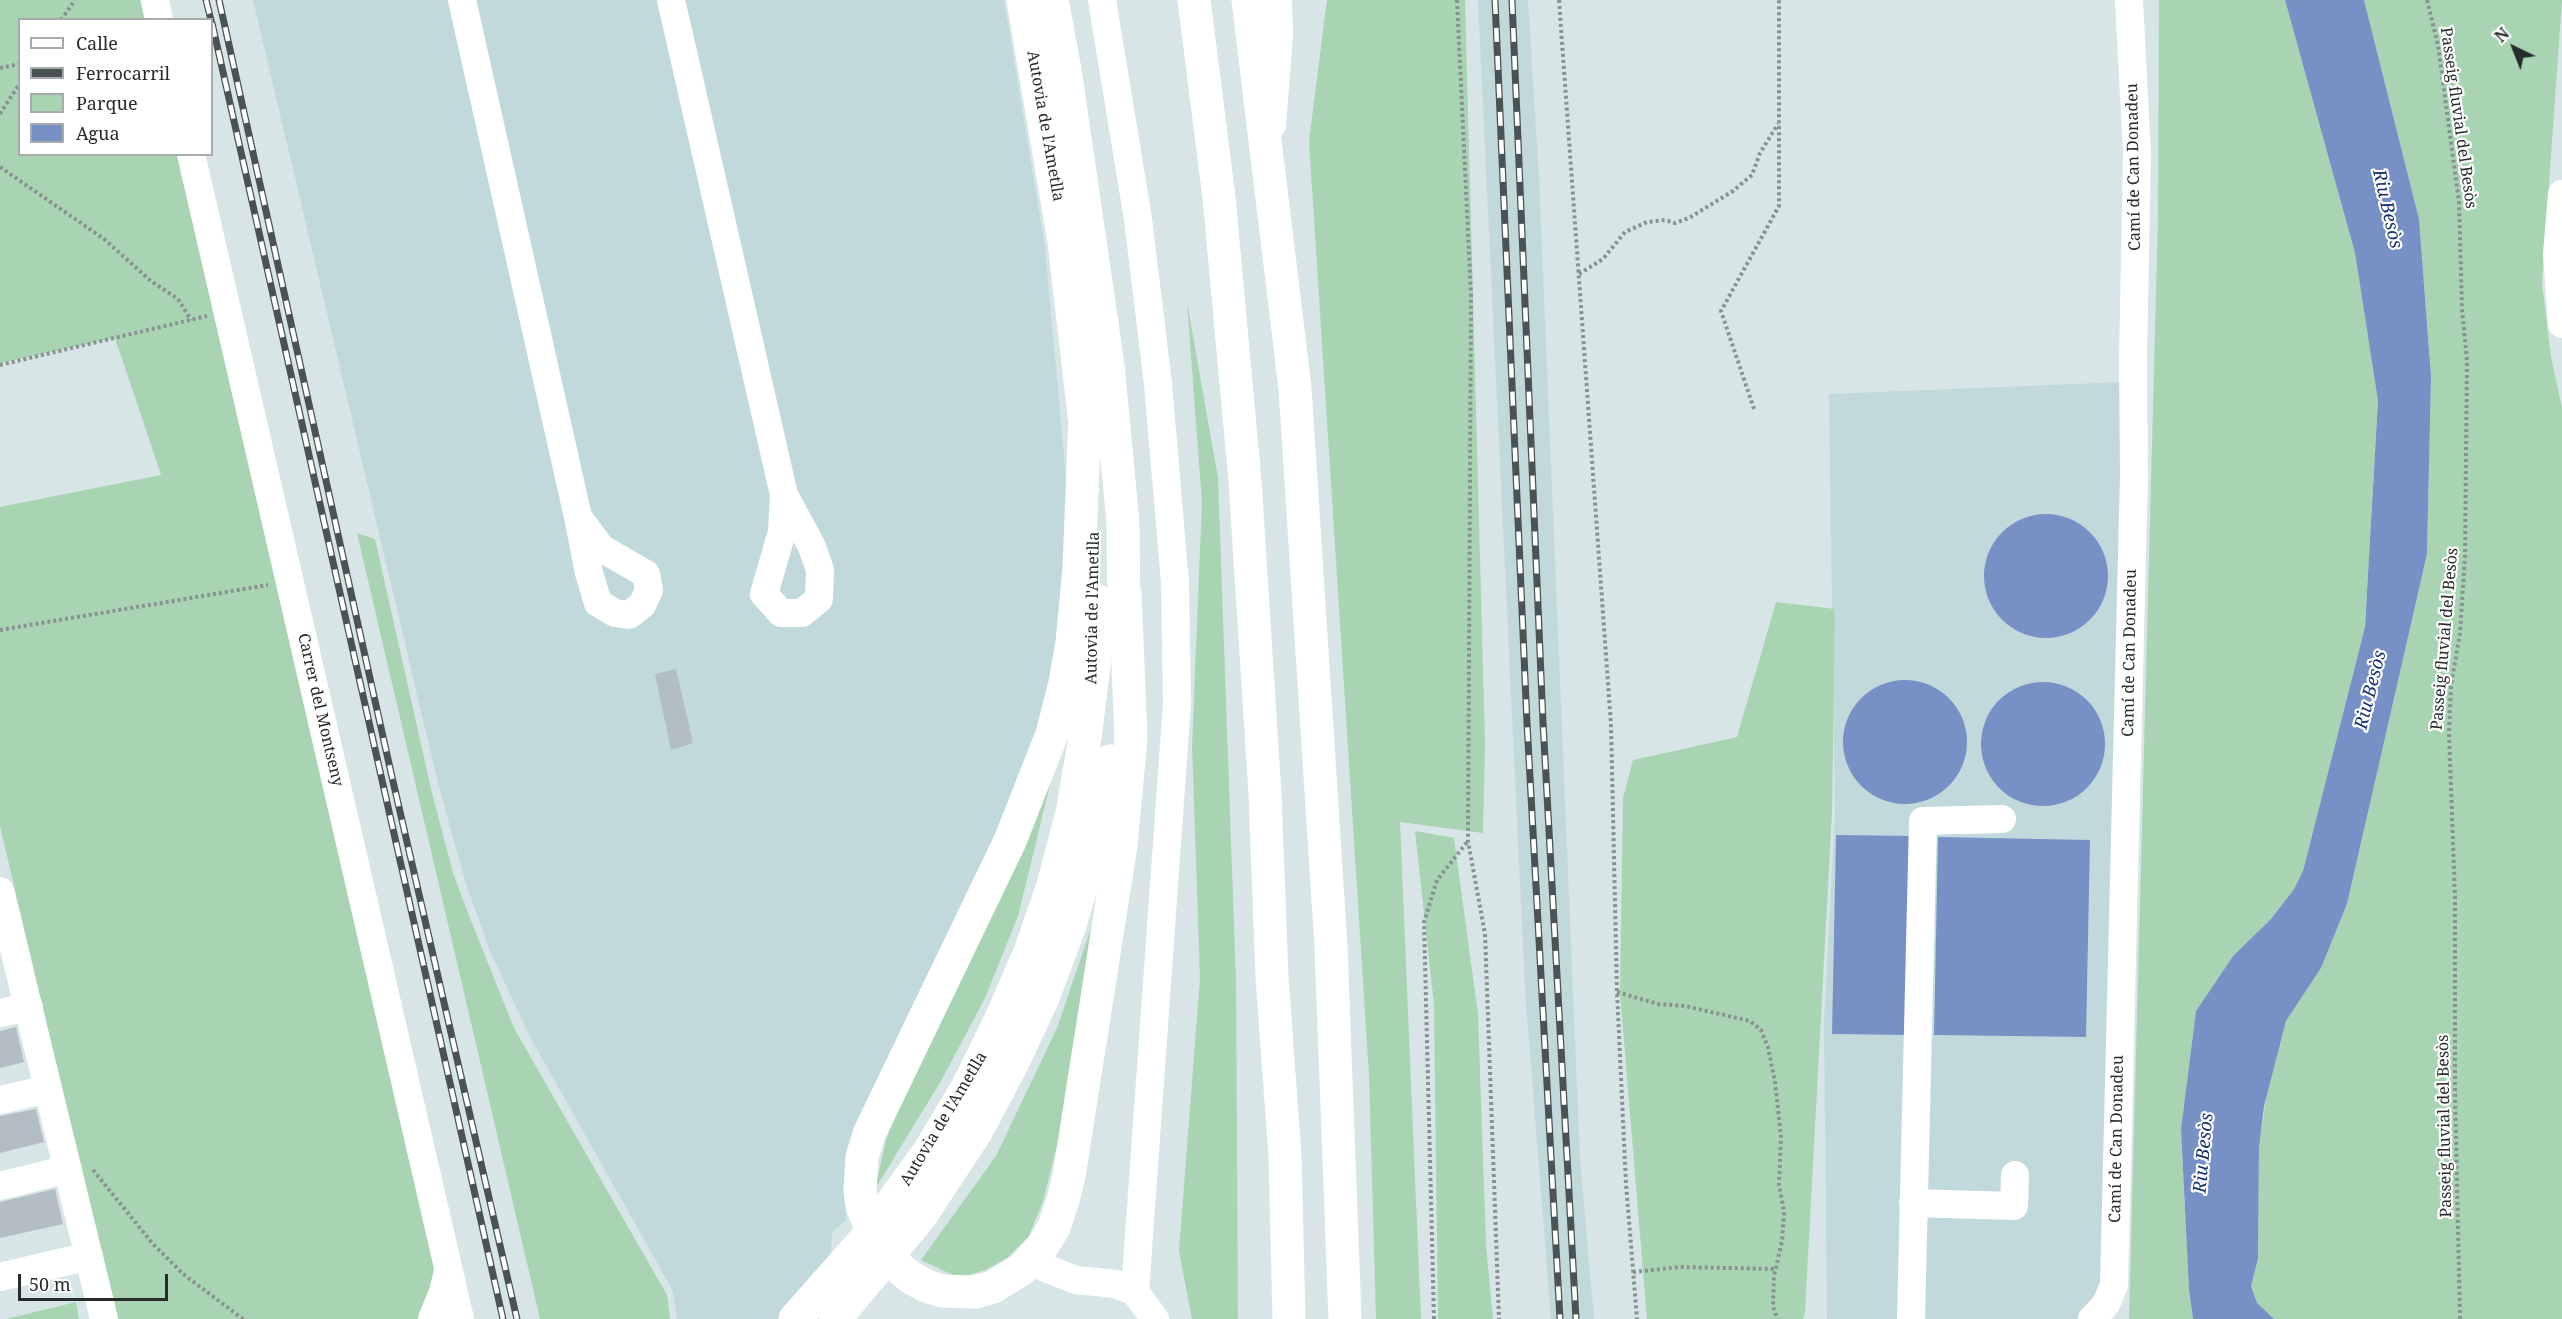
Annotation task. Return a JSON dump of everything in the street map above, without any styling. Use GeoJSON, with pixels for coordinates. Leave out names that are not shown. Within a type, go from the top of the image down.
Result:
{"type":"FeatureCollection","features":[{"type":"Feature","properties":{"kind":"highway","name":"Autovia de l'Ametlla"},"geometry":{"type":"LineString","coordinates":[[895,1226],[928,1153],[967,1088],[1000,1022],[1030,952],[1053,885],[1072,813],[1094,666],[1096,590],[1094,518],[1085,419],[1064,242],[1023,0]]}},
{"type":"Feature","properties":{"kind":"highway"},"geometry":{"type":"LineString","coordinates":[[1052,0],[1065,70],[1108,365],[1123,522],[1131,739],[1121,845],[1069,1176],[1054,1227],[1030,1262],[1000,1283],[975,1292],[959,1293],[926,1286],[910,1277],[896,1265],[875,1238],[862,1206],[860,1175],[862,1157],[869,1134],[1010,841],[1052,734],[1065,682],[1073,631],[1079,568],[1085,419]]}},
{"type":"Feature","properties":{"kind":"highway"},"geometry":{"type":"LineString","coordinates":[[1194,0],[1219,197],[1245,481],[1265,794],[1272,978],[1285,1155],[1288,1319]]}},
{"type":"Feature","properties":{"kind":"highway"},"geometry":{"type":"LineString","coordinates":[[1248,0],[1295,388],[1331,946],[1345,1319]]}},
{"type":"Feature","properties":{"kind":"highway"},"geometry":{"type":"LineString","coordinates":[[835,1319],[895,1226],[975,1132],[1011,1066],[1043,998],[1070,928],[1107,781],[1118,707],[1125,594]]}},
{"type":"Feature","properties":{"kind":"highway"},"geometry":{"type":"LineString","coordinates":[[795,1319],[826,1286],[895,1226]]}},
{"type":"Feature","properties":{"kind":"street"},"geometry":{"type":"LineString","coordinates":[[155,0],[159,18]]}},
{"type":"Feature","properties":{"kind":"street"},"geometry":{"type":"LineString","coordinates":[[462,0],[579,518]]}},
{"type":"Feature","properties":{"kind":"street"},"geometry":{"type":"LineString","coordinates":[[671,0],[784,495]]}},
{"type":"Feature","properties":{"kind":"street"},"geometry":{"type":"LineString","coordinates":[[1102,0],[1138,219],[1158,384],[1175,582],[1177,703],[1135,1292]]}},
{"type":"Feature","properties":{"kind":"street"},"geometry":{"type":"LineString","coordinates":[[1268,163],[1279,35],[1278,0]]}},
{"type":"Feature","properties":{"kind":"street","name":"Camí de Can Donadeu"},"geometry":{"type":"LineString","coordinates":[[2099,1312],[2114,1285],[2134,474],[2133,360],[2137,153],[2129,0]]}},
{"type":"Feature","properties":{"kind":"street","name":"Carrer del Montseny"},"geometry":{"type":"LineString","coordinates":[[190,156],[460,1319]]}},
{"type":"Feature","properties":{"kind":"street"},"geometry":{"type":"LineString","coordinates":[[2562,194],[2557,254],[2562,324]]}},
{"type":"Feature","properties":{"kind":"street"},"geometry":{"type":"LineString","coordinates":[[1911,1319],[1923,821],[2002,819]]}},
{"type":"Feature","properties":{"kind":"street"},"geometry":{"type":"LineString","coordinates":[[0,891],[104,1319]]}},
{"type":"Feature","properties":{"kind":"street"},"geometry":{"type":"LineString","coordinates":[[0,1013],[28,1006]]}},
{"type":"Feature","properties":{"kind":"street"},"geometry":{"type":"LineString","coordinates":[[0,1100],[48,1089]]}},
{"type":"Feature","properties":{"kind":"street"},"geometry":{"type":"LineString","coordinates":[[0,1186],[65,1158]]}},
{"type":"Feature","properties":{"kind":"street"},"geometry":{"type":"LineString","coordinates":[[1913,1203],[2014,1206],[2015,1175]]}},
{"type":"Feature","properties":{"kind":"street"},"geometry":{"type":"LineString","coordinates":[[0,1277],[89,1256]]}},
{"type":"Feature","properties":{"kind":"street"},"geometry":{"type":"LineString","coordinates":[[1030,1262],[1076,1280],[1116,1284],[1135,1292],[1155,1319]]}},
{"type":"Feature","properties":{"kind":"street","name":"Carrer del Montseny"},"geometry":{"type":"LineString","coordinates":[[432,1319],[447,1281],[449,1266]]}},
{"type":"Feature","properties":{"kind":"path"},"geometry":{"type":"LineString","coordinates":[[62,18],[75,0]]}},
{"type":"Feature","properties":{"kind":"path"},"geometry":{"type":"LineString","coordinates":[[1457,0],[1471,296],[1468,841],[1485,934],[1499,1319]]}},
{"type":"Feature","properties":{"kind":"path"},"geometry":{"type":"LineString","coordinates":[[1559,0],[1611,725],[1617,992],[1626,1184],[1637,1319]]}},
{"type":"Feature","properties":{"kind":"path"},"geometry":{"type":"LineString","coordinates":[[1754,409],[1721,311],[1779,206],[1779,0]]}},
{"type":"Feature","properties":{"kind":"path","name":"Passeig fluvial del Besòs"},"geometry":{"type":"LineString","coordinates":[[2427,0],[2438,45],[2459,202],[2462,309],[2467,361],[2465,556],[2460,633],[2451,686],[2449,733],[2455,897],[2455,1092],[2460,1319]]}},
{"type":"Feature","properties":{"kind":"path"},"geometry":{"type":"LineString","coordinates":[[0,68],[18,64]]}},
{"type":"Feature","properties":{"kind":"path"},"geometry":{"type":"LineString","coordinates":[[0,114],[18,86]]}},
{"type":"Feature","properties":{"kind":"path"},"geometry":{"type":"LineString","coordinates":[[1579,274],[1603,259],[1625,232],[1647,222],[1665,220],[1675,223],[1689,218],[1733,191],[1752,175],[1760,153],[1778,124]]}},
{"type":"Feature","properties":{"kind":"path"},"geometry":{"type":"LineString","coordinates":[[0,167],[104,239],[152,281],[178,299],[191,320]]}},
{"type":"Feature","properties":{"kind":"path"},"geometry":{"type":"LineString","coordinates":[[0,365],[227,311]]}},
{"type":"Feature","properties":{"kind":"path"},"geometry":{"type":"LineString","coordinates":[[0,630],[290,581]]}},
{"type":"Feature","properties":{"kind":"path"},"geometry":{"type":"LineString","coordinates":[[1434,1319],[1424,922],[1437,880],[1468,841]]}},
{"type":"Feature","properties":{"kind":"path"},"geometry":{"type":"LineString","coordinates":[[1617,992],[1658,1004],[1685,1006],[1750,1021],[1761,1030],[1768,1047],[1776,1082],[1780,1137],[1779,1184],[1784,1212],[1782,1241],[1775,1269],[1773,1306],[1777,1319]]}},
{"type":"Feature","properties":{"kind":"path"},"geometry":{"type":"LineString","coordinates":[[65,1158],[89,1160],[94,1172],[153,1244],[183,1274],[243,1319]]}},
{"type":"Feature","properties":{"kind":"path"},"geometry":{"type":"LineString","coordinates":[[1633,1272],[1680,1267],[1775,1269]]}},
{"type":"Feature","properties":{"kind":"shaded area"},"geometry":{"type":"Polygon","coordinates":[[[253,0],[1004,0],[1045,247],[1068,499],[1065,594],[1043,711],[1011,802],[848,1148],[846,1221],[832,1232],[827,1319],[677,1319],[673,1291],[529,1035],[490,951],[465,881],[438,783],[253,0]]]}},
{"type":"Feature","properties":{"kind":"shaded area"},"geometry":{"type":"Polygon","coordinates":[[[1478,0],[1528,0],[1539,178],[1580,1160],[1594,1319],[1551,1319],[1525,989],[1478,0]]]}},
{"type":"Feature","properties":{"kind":"shaded area"},"geometry":{"type":"Polygon","coordinates":[[[2125,382],[2110,1319],[1827,1319],[1824,1022],[1835,814],[1829,394],[2125,382]]]}},
{"type":"Feature","properties":{"kind":"green space"},"geometry":{"type":"Polygon","coordinates":[[[0,0],[140,0],[145,18],[18,18],[18,156],[177,156],[440,1258],[420,1319],[116,1319],[0,826],[0,507],[161,475],[115,338],[0,363],[0,0]]]}},
{"type":"Feature","properties":{"kind":"green space"},"geometry":{"type":"Polygon","coordinates":[[[1327,0],[1465,0],[1485,744],[1483,833],[1400,822],[1421,1319],[1376,1319],[1369,1075],[1309,141],[1327,0]]]}},
{"type":"Feature","properties":{"kind":"green space"},"geometry":{"type":"Polygon","coordinates":[[[2159,0],[2285,0],[2355,253],[2378,401],[2365,627],[2303,871],[2294,889],[2271,919],[2233,956],[2196,1011],[2181,1129],[2189,1290],[2193,1319],[2129,1319],[2158,216],[2159,0]]]}},
{"type":"Feature","properties":{"kind":"green space"},"geometry":{"type":"Polygon","coordinates":[[[2364,0],[2562,0],[2542,283],[2551,357],[2562,408],[2562,1319],[2274,1319],[2257,1303],[2251,1286],[2258,1259],[2259,1148],[2267,1091],[2286,1021],[2321,968],[2347,904],[2427,554],[2431,376],[2419,219],[2364,0]]]}},
{"type":"Feature","properties":{"kind":"green space"},"geometry":{"type":"Polygon","coordinates":[[[1187,302],[1218,478],[1236,981],[1238,1319],[1192,1319],[1179,1251],[1200,978],[1192,745],[1202,503],[1187,302]]]}},
{"type":"Feature","properties":{"kind":"green space"},"geometry":{"type":"Polygon","coordinates":[[[357,533],[375,539],[431,789],[453,873],[470,918],[514,1028],[667,1295],[670,1319],[540,1319],[357,533]]]}},
{"type":"Feature","properties":{"kind":"green space"},"geometry":{"type":"Polygon","coordinates":[[[1776,602],[1835,609],[1832,813],[1805,1312],[1803,1319],[1647,1319],[1620,993],[1623,798],[1633,760],[1737,737],[1776,602]]]}},
{"type":"Feature","properties":{"kind":"green space"},"geometry":{"type":"Polygon","coordinates":[[[1056,760],[1018,916],[985,998],[941,1081],[875,1189],[886,1140],[915,1065],[1056,760]]]}},
{"type":"Feature","properties":{"kind":"green space"},"geometry":{"type":"Polygon","coordinates":[[[1415,831],[1454,838],[1478,1014],[1486,1245],[1493,1319],[1438,1319],[1434,1005],[1415,831]]]}},
{"type":"Feature","properties":{"kind":"green space"},"geometry":{"type":"Polygon","coordinates":[[[1101,899],[1063,1122],[1043,1201],[1029,1236],[1007,1258],[985,1270],[959,1278],[921,1260],[996,1156],[1057,1028],[1101,899]]]}},
{"type":"Feature","properties":{"kind":"green space"},"geometry":{"type":"Polygon","coordinates":[[[76,1302],[79,1319],[6,1319],[76,1302]]]}},
{"type":"Feature","properties":{"kind":"water","name":"Riu Besòs"},"geometry":{"type":"Polygon","coordinates":[[[2285,0],[2364,0],[2419,219],[2431,376],[2427,554],[2347,904],[2321,968],[2286,1021],[2264,1106],[2259,1148],[2258,1259],[2251,1286],[2257,1303],[2274,1319],[2193,1319],[2189,1290],[2181,1129],[2196,1011],[2233,956],[2271,919],[2294,889],[2303,871],[2365,627],[2378,401],[2355,253],[2285,0]]]}},
{"type":"Feature","properties":{"kind":"water"},"geometry":{"type":"Polygon","coordinates":[[[2046,514],[2070,518],[2090,532],[2104,552],[2108,576],[2104,600],[2090,620],[2070,634],[2046,638],[2022,634],[2002,620],[1988,600],[1984,576],[1988,552],[2002,532],[2022,518],[2046,514]]]}},
{"type":"Feature","properties":{"kind":"water"},"geometry":{"type":"Polygon","coordinates":[[[1905,680],[1929,684],[1949,698],[1963,718],[1967,742],[1963,766],[1949,786],[1929,800],[1905,804],[1881,800],[1861,786],[1847,766],[1843,742],[1847,718],[1861,698],[1881,684],[1905,680]]]}},
{"type":"Feature","properties":{"kind":"water"},"geometry":{"type":"Polygon","coordinates":[[[2043,682],[2067,686],[2087,700],[2101,720],[2105,744],[2101,768],[2087,788],[2067,802],[2043,806],[2019,802],[1999,788],[1985,768],[1981,744],[1985,720],[1999,700],[2019,686],[2043,682]]]}},
{"type":"Feature","properties":{"kind":"water"},"geometry":{"type":"Polygon","coordinates":[[[1836,835],[1914,836],[1910,1035],[1832,1034],[1836,835]]]}},
{"type":"Feature","properties":{"kind":"water"},"geometry":{"type":"Polygon","coordinates":[[[1938,837],[2090,840],[2086,1037],[1934,1035],[1938,837]]]}},
{"type":"Feature","properties":{"kind":"building"},"geometry":{"type":"Polygon","coordinates":[[[676,669],[693,743],[671,750],[655,674],[676,669]]]}},
{"type":"Feature","properties":{"kind":"building"},"geometry":{"type":"Polygon","coordinates":[[[16,1027],[24,1062],[0,1068],[0,1031],[16,1027]]]}},
{"type":"Feature","properties":{"kind":"building"},"geometry":{"type":"Polygon","coordinates":[[[36,1109],[44,1142],[0,1153],[0,1116],[36,1109]]]}},
{"type":"Feature","properties":{"kind":"building"},"geometry":{"type":"Polygon","coordinates":[[[55,1189],[63,1224],[0,1238],[0,1202],[55,1189]]]}},
{"type":"Feature","properties":{"kind":"railway"},"geometry":{"type":"LineString","coordinates":[[206,0],[210,18]]}},
{"type":"Feature","properties":{"kind":"railway"},"geometry":{"type":"LineString","coordinates":[[219,0],[392,777],[517,1319]]}},
{"type":"Feature","properties":{"kind":"railway"},"geometry":{"type":"LineString","coordinates":[[1495,0],[1527,723],[1560,1319]]}},
{"type":"Feature","properties":{"kind":"railway"},"geometry":{"type":"LineString","coordinates":[[1512,0],[1543,722],[1576,1319]]}},
{"type":"Feature","properties":{"kind":"railway"},"geometry":{"type":"LineString","coordinates":[[213,27],[503,1319]]}}]}
